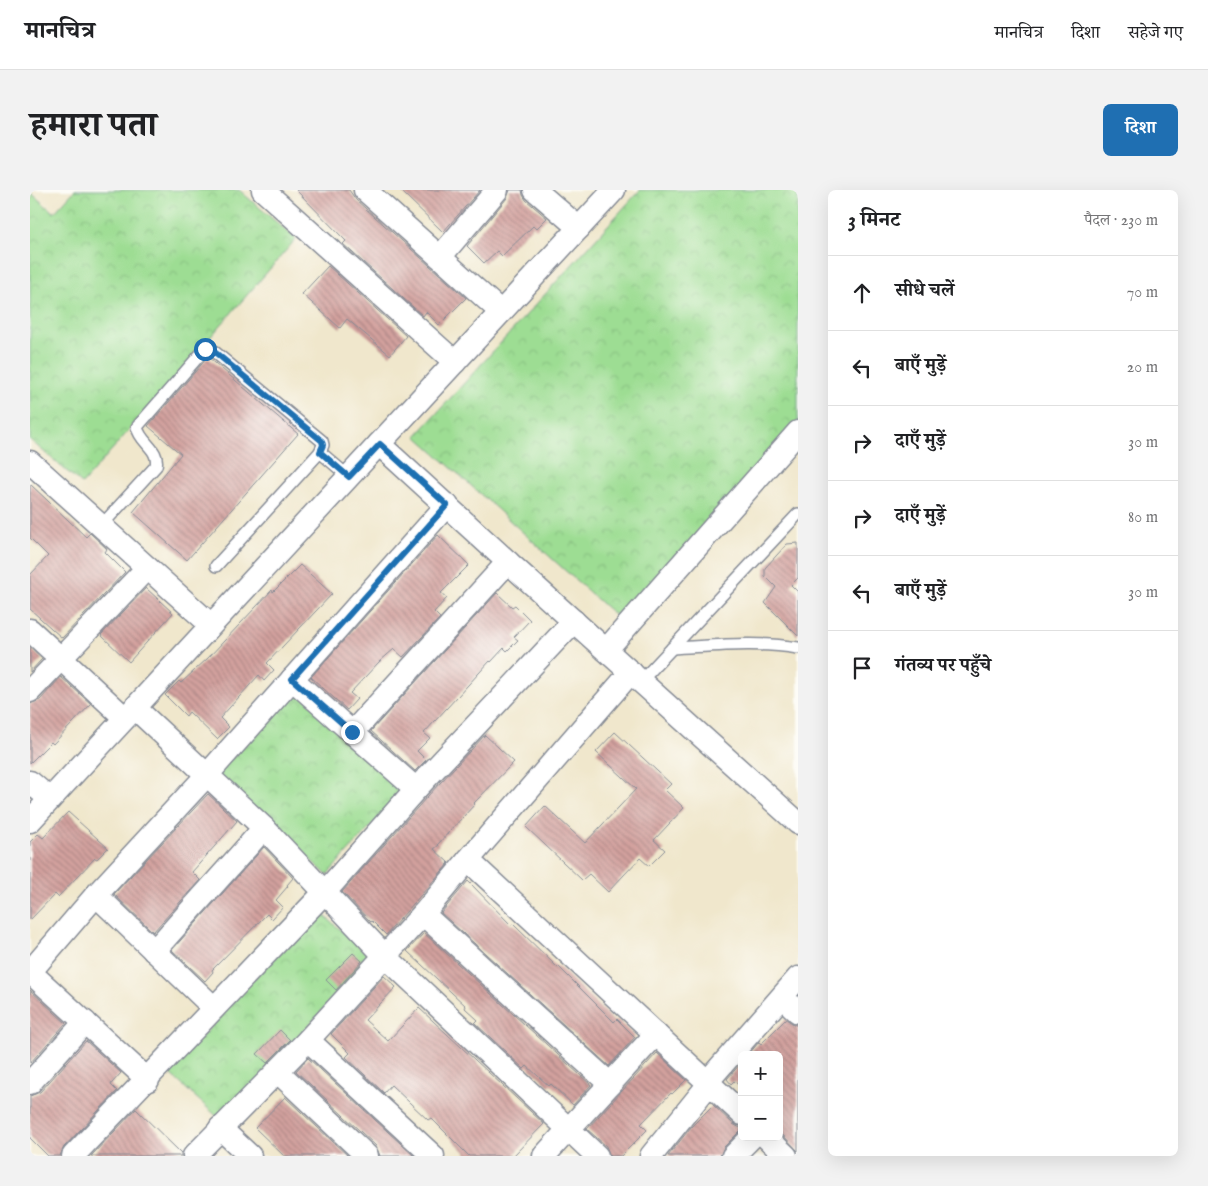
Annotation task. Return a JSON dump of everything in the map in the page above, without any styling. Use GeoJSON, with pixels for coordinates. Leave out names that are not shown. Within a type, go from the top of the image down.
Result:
{"type":"FeatureCollection","features":[{"type":"Feature","properties":{"kind":"street"},"geometry":{"type":"LineString","coordinates":[[263,190],[455,362]]}},
{"type":"Feature","properties":{"kind":"street"},"geometry":{"type":"LineString","coordinates":[[365,190],[501,312]]}},
{"type":"Feature","properties":{"kind":"street"},"geometry":{"type":"LineString","coordinates":[[440,257],[497,190]]}},
{"type":"Feature","properties":{"kind":"street"},"geometry":{"type":"LineString","coordinates":[[535,190],[579,228]]}},
{"type":"Feature","properties":{"kind":"street"},"geometry":{"type":"LineString","coordinates":[[30,821],[614,190]]}},
{"type":"Feature","properties":{"kind":"street"},"geometry":{"type":"LineString","coordinates":[[606,650],[798,432]]}},
{"type":"Feature","properties":{"kind":"street"},"geometry":{"type":"LineString","coordinates":[[380,444],[798,823]]}},
{"type":"Feature","properties":{"kind":"street"},"geometry":{"type":"LineString","coordinates":[[30,462],[211,625]]}},
{"type":"Feature","properties":{"kind":"street"},"geometry":{"type":"LineString","coordinates":[[148,1080],[30,972],[96,895],[447,505]]}},
{"type":"Feature","properties":{"kind":"street"},"geometry":{"type":"LineString","coordinates":[[352,732],[508,562]]}},
{"type":"Feature","properties":{"kind":"street"},"geometry":{"type":"LineString","coordinates":[[30,691],[147,568]]}},
{"type":"Feature","properties":{"kind":"street"},"geometry":{"type":"LineString","coordinates":[[74,1156],[324,893],[416,789],[574,621]]}},
{"type":"Feature","properties":{"kind":"street"},"geometry":{"type":"LineString","coordinates":[[30,630],[61,658],[206,775],[264,828],[384,955],[597,1156]]}},
{"type":"Feature","properties":{"kind":"street"},"geometry":{"type":"LineString","coordinates":[[194,1156],[308,1040],[423,914],[468,860],[636,676]]}},
{"type":"Feature","properties":{"kind":"street"},"geometry":{"type":"LineString","coordinates":[[292,679],[416,789]]}},
{"type":"Feature","properties":{"kind":"street"},"geometry":{"type":"LineString","coordinates":[[30,782],[50,799]]}},
{"type":"Feature","properties":{"kind":"street"},"geometry":{"type":"LineString","coordinates":[[154,951],[264,828]]}},
{"type":"Feature","properties":{"kind":"street"},"geometry":{"type":"LineString","coordinates":[[468,860],[738,1110]]}},
{"type":"Feature","properties":{"kind":"street"},"geometry":{"type":"LineString","coordinates":[[96,895],[214,1008]]}},
{"type":"Feature","properties":{"kind":"street"},"geometry":{"type":"LineString","coordinates":[[423,914],[610,1084]]}},
{"type":"Feature","properties":{"kind":"street"},"geometry":{"type":"LineString","coordinates":[[651,1156],[708,1083],[790,1005],[798,978]]}},
{"type":"Feature","properties":{"kind":"street"},"geometry":{"type":"LineString","coordinates":[[30,1083],[85,1022]]}},
{"type":"Feature","properties":{"kind":"street"},"geometry":{"type":"LineString","coordinates":[[544,1156],[656,1034]]}},
{"type":"Feature","properties":{"kind":"street"},"geometry":{"type":"LineString","coordinates":[[308,1040],[434,1156]]}},
{"type":"Feature","properties":{"kind":"street"},"geometry":{"type":"LineString","coordinates":[[277,1071],[367,1156]]}},
{"type":"Feature","properties":{"kind":"street"},"geometry":{"type":"LineString","coordinates":[[220,1128],[250,1156]]}},
{"type":"Feature","properties":{"kind":"street"},"geometry":{"type":"LineString","coordinates":[[734,1156],[748,1141]]}},
{"type":"Feature","properties":{"kind":"street"},"geometry":{"type":"LineString","coordinates":[[770,1141],[786,1156]]}},
{"type":"Feature","properties":{"kind":"lane"},"geometry":{"type":"LineString","coordinates":[[101,526],[156,466],[158,459],[143,441],[137,427],[205,349],[211,349],[322,441],[323,445],[320,452],[216,566]]}},
{"type":"Feature","properties":{"kind":"lane"},"geometry":{"type":"LineString","coordinates":[[320,452],[349,477]]}},
{"type":"Feature","properties":{"kind":"lane"},"geometry":{"type":"LineString","coordinates":[[636,676],[672,648],[798,514]]}},
{"type":"Feature","properties":{"kind":"lane"},"geometry":{"type":"LineString","coordinates":[[672,648],[755,645],[798,648]]}},
{"type":"Feature","properties":{"kind":"green space"},"geometry":{"type":"Polygon","coordinates":[[[75,190],[239,190],[296,239],[82,484],[30,440],[30,192],[54,213],[75,190]]]}},
{"type":"Feature","properties":{"kind":"green space"},"geometry":{"type":"Polygon","coordinates":[[[640,190],[798,190],[798,443],[629,628],[416,436],[640,190]]]}},
{"type":"Feature","properties":{"kind":"green space"},"geometry":{"type":"Polygon","coordinates":[[[294,689],[405,789],[327,875],[216,775],[294,689]]]}},
{"type":"Feature","properties":{"kind":"green space"},"geometry":{"type":"Polygon","coordinates":[[[317,909],[371,957],[222,1121],[169,1073],[317,909]]]}},
{"type":"Feature","properties":{"kind":"building"},"geometry":{"type":"Polygon","coordinates":[[[296,190],[349,190],[356,200],[466,298],[439,325],[426,312],[423,316],[343,244],[346,241],[296,190]]]}},
{"type":"Feature","properties":{"kind":"building"},"geometry":{"type":"Polygon","coordinates":[[[400,190],[480,190],[443,232],[400,190]]]}},
{"type":"Feature","properties":{"kind":"building"},"geometry":{"type":"Polygon","coordinates":[[[510,190],[522,190],[526,200],[547,218],[536,229],[533,226],[502,256],[497,251],[484,263],[467,246],[507,198],[510,190]]]}},
{"type":"Feature","properties":{"kind":"building"},"geometry":{"type":"Polygon","coordinates":[[[328,266],[406,336],[390,355],[347,319],[340,328],[302,294],[328,266]]]}},
{"type":"Feature","properties":{"kind":"building"},"geometry":{"type":"Polygon","coordinates":[[[208,357],[298,434],[187,560],[133,512],[181,454],[148,426],[208,357]]]}},
{"type":"Feature","properties":{"kind":"building"},"geometry":{"type":"Polygon","coordinates":[[[30,484],[86,537],[90,533],[107,549],[105,552],[125,572],[62,638],[30,609],[30,575],[48,556],[30,538],[30,484]]]}},
{"type":"Feature","properties":{"kind":"building"},"geometry":{"type":"Polygon","coordinates":[[[438,535],[469,565],[441,593],[447,598],[434,612],[440,618],[403,657],[394,649],[379,662],[350,693],[357,699],[347,710],[311,677],[438,535]]]}},
{"type":"Feature","properties":{"kind":"building"},"geometry":{"type":"Polygon","coordinates":[[[798,543],[798,578],[791,585],[798,592],[798,636],[765,603],[776,587],[765,576],[765,568],[787,544],[798,543]]]}},
{"type":"Feature","properties":{"kind":"building"},"geometry":{"type":"Polygon","coordinates":[[[300,565],[332,594],[267,663],[274,670],[264,681],[259,675],[220,718],[229,727],[217,739],[189,712],[186,716],[165,695],[208,658],[272,590],[273,592],[300,565]]]}},
{"type":"Feature","properties":{"kind":"building"},"geometry":{"type":"Polygon","coordinates":[[[146,588],[173,613],[129,662],[101,635],[146,588]]]}},
{"type":"Feature","properties":{"kind":"building"},"geometry":{"type":"Polygon","coordinates":[[[497,593],[512,607],[515,605],[530,620],[514,637],[518,640],[507,651],[504,648],[490,661],[424,733],[430,738],[417,751],[426,760],[415,771],[371,731],[497,593]]]}},
{"type":"Feature","properties":{"kind":"building"},"geometry":{"type":"Polygon","coordinates":[[[30,648],[42,659],[30,672],[30,648]]]}},
{"type":"Feature","properties":{"kind":"building"},"geometry":{"type":"Polygon","coordinates":[[[61,677],[91,704],[53,744],[51,742],[30,763],[30,704],[40,700],[61,677]]]}},
{"type":"Feature","properties":{"kind":"building"},"geometry":{"type":"Polygon","coordinates":[[[615,732],[671,784],[665,790],[684,808],[654,840],[665,850],[649,866],[640,858],[608,892],[589,874],[582,880],[526,827],[545,806],[585,843],[636,789],[596,752],[615,732]]]}},
{"type":"Feature","properties":{"kind":"building"},"geometry":{"type":"Polygon","coordinates":[[[485,735],[514,762],[474,803],[434,849],[449,863],[386,935],[342,892],[485,735]]]}},
{"type":"Feature","properties":{"kind":"building"},"geometry":{"type":"Polygon","coordinates":[[[208,794],[237,821],[192,872],[200,880],[153,932],[114,894],[208,794]]]}},
{"type":"Feature","properties":{"kind":"building"},"geometry":{"type":"Polygon","coordinates":[[[68,812],[108,848],[97,859],[95,858],[58,897],[55,894],[30,920],[30,842],[38,834],[43,838],[68,812]]]}},
{"type":"Feature","properties":{"kind":"building"},"geometry":{"type":"Polygon","coordinates":[[[264,847],[293,878],[276,900],[283,907],[272,919],[267,914],[212,970],[213,972],[205,981],[172,950],[264,847]]]}},
{"type":"Feature","properties":{"kind":"building"},"geometry":{"type":"Polygon","coordinates":[[[468,881],[511,925],[513,924],[558,966],[614,1022],[617,1019],[635,1037],[609,1066],[441,913],[468,881]]]}},
{"type":"Feature","properties":{"kind":"building"},"geometry":{"type":"Polygon","coordinates":[[[424,933],[591,1085],[573,1105],[551,1084],[549,1086],[527,1066],[524,1069],[475,1023],[478,1020],[465,1008],[466,1006],[407,951],[424,933]]]}},
{"type":"Feature","properties":{"kind":"building"},"geometry":{"type":"Polygon","coordinates":[[[353,953],[362,961],[336,990],[326,980],[353,953]]]}},
{"type":"Feature","properties":{"kind":"building"},"geometry":{"type":"Polygon","coordinates":[[[384,976],[396,987],[365,1020],[388,1041],[419,1008],[544,1124],[513,1156],[469,1156],[431,1118],[428,1120],[391,1085],[384,1093],[346,1057],[350,1053],[331,1034],[384,976]]]}},
{"type":"Feature","properties":{"kind":"building"},"geometry":{"type":"Polygon","coordinates":[[[30,990],[66,1023],[30,1063],[30,990]]]}},
{"type":"Feature","properties":{"kind":"building"},"geometry":{"type":"Polygon","coordinates":[[[786,1019],[798,1025],[798,1151],[783,1135],[783,1051],[751,1051],[759,1042],[761,1044],[786,1019]]]}},
{"type":"Feature","properties":{"kind":"building"},"geometry":{"type":"Polygon","coordinates":[[[280,1030],[290,1040],[267,1063],[257,1054],[280,1030]]]}},
{"type":"Feature","properties":{"kind":"building"},"geometry":{"type":"Polygon","coordinates":[[[86,1041],[121,1073],[111,1085],[117,1091],[64,1147],[60,1156],[48,1156],[30,1138],[30,1096],[40,1092],[86,1041]]]}},
{"type":"Feature","properties":{"kind":"building"},"geometry":{"type":"Polygon","coordinates":[[[657,1053],[686,1080],[641,1124],[647,1130],[621,1156],[610,1156],[606,1146],[587,1129],[657,1053]]]}},
{"type":"Feature","properties":{"kind":"building"},"geometry":{"type":"Polygon","coordinates":[[[308,1058],[414,1156],[380,1156],[376,1146],[296,1071],[308,1058]]]}},
{"type":"Feature","properties":{"kind":"building"},"geometry":{"type":"Polygon","coordinates":[[[738,1067],[738,1084],[734,1081],[731,1084],[727,1079],[738,1067]]]}},
{"type":"Feature","properties":{"kind":"building"},"geometry":{"type":"Polygon","coordinates":[[[285,1097],[348,1156],[284,1156],[255,1128],[285,1097]]]}},
{"type":"Feature","properties":{"kind":"building"},"geometry":{"type":"Polygon","coordinates":[[[713,1105],[738,1127],[738,1133],[724,1147],[720,1156],[668,1156],[691,1127],[713,1105]]]}},
{"type":"Feature","properties":{"kind":"building"},"geometry":{"type":"Polygon","coordinates":[[[136,1109],[181,1153],[181,1156],[91,1156],[136,1109]]]}},
{"type":"Feature","properties":{"kind":"route"},"geometry":{"type":"LineString","coordinates":[[205,349],[211,349],[322,441],[323,445],[320,452],[349,477],[380,444],[447,505],[292,679],[352,732]]}}]}
